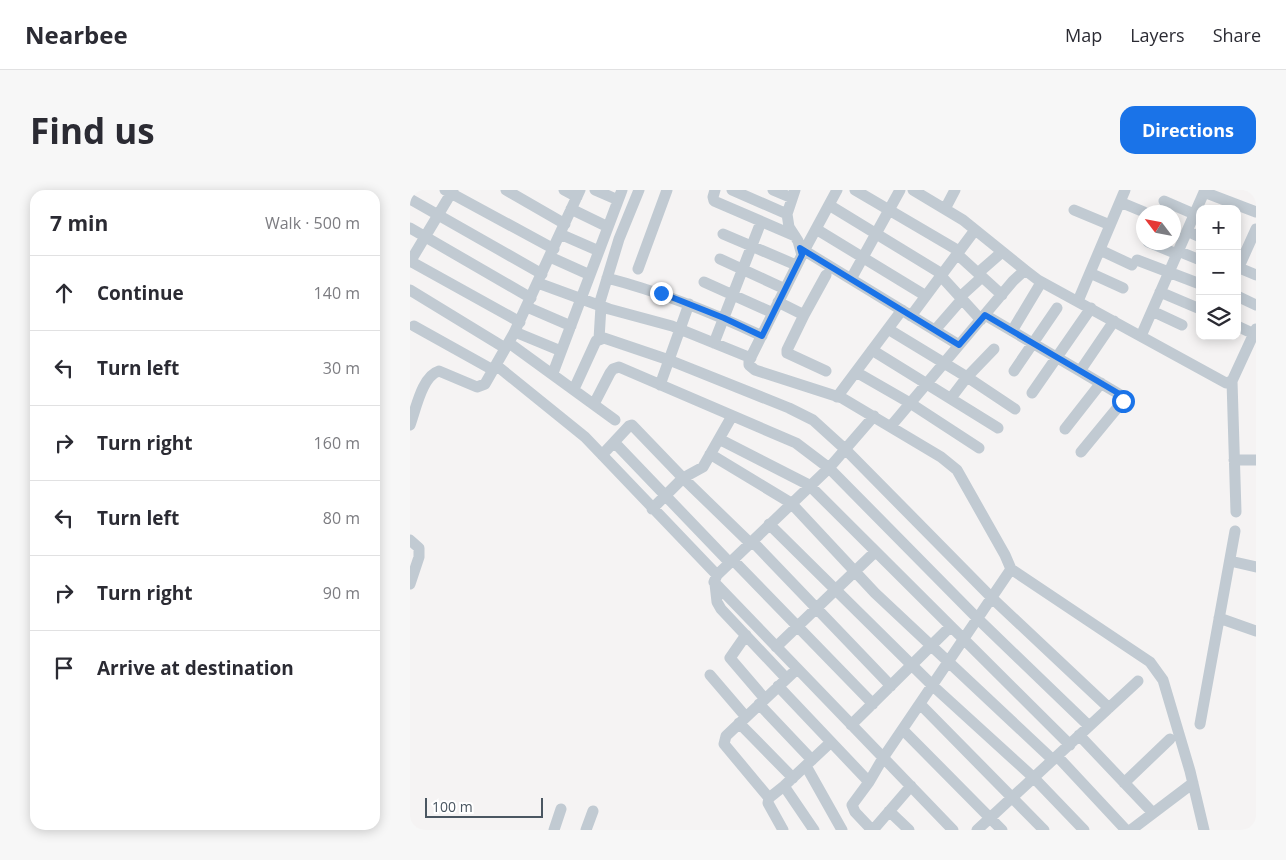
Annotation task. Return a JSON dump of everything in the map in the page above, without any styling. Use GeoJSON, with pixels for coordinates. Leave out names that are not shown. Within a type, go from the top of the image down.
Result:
{"type":"FeatureCollection","features":[{"type":"Feature","properties":{"kind":"street"},"geometry":{"type":"LineString","coordinates":[[506,190],[599,252]]}},
{"type":"Feature","properties":{"kind":"street"},"geometry":{"type":"LineString","coordinates":[[410,425],[415,397],[434,372],[439,371],[477,387],[485,384],[529,303],[578,194],[564,190]]}},
{"type":"Feature","properties":{"kind":"street"},"geometry":{"type":"LineString","coordinates":[[553,373],[620,195],[595,190]]}},
{"type":"Feature","properties":{"kind":"street"},"geometry":{"type":"LineString","coordinates":[[574,389],[599,339],[600,306],[607,278],[638,190]]}},
{"type":"Feature","properties":{"kind":"street"},"geometry":{"type":"LineString","coordinates":[[638,269],[667,190]]}},
{"type":"Feature","properties":{"kind":"street"},"geometry":{"type":"LineString","coordinates":[[715,190],[714,201],[795,236]]}},
{"type":"Feature","properties":{"kind":"street"},"geometry":{"type":"LineString","coordinates":[[732,190],[787,214]]}},
{"type":"Feature","properties":{"kind":"street"},"geometry":{"type":"LineString","coordinates":[[773,190],[793,194],[787,214],[789,227],[802,250],[959,345]]}},
{"type":"Feature","properties":{"kind":"street"},"geometry":{"type":"LineString","coordinates":[[837,190],[816,229],[802,250],[802,255],[751,358],[749,366],[837,397],[874,416],[942,457],[957,470],[1012,569],[1150,662],[1163,680],[1204,830]]}},
{"type":"Feature","properties":{"kind":"street"},"geometry":{"type":"LineString","coordinates":[[855,190],[958,253],[1002,295]]}},
{"type":"Feature","properties":{"kind":"street"},"geometry":{"type":"LineString","coordinates":[[851,279],[877,235],[900,190]]}},
{"type":"Feature","properties":{"kind":"street"},"geometry":{"type":"LineString","coordinates":[[913,190],[929,194],[945,209],[964,220],[1024,270],[1226,383],[1232,381]]}},
{"type":"Feature","properties":{"kind":"street"},"geometry":{"type":"LineString","coordinates":[[945,209],[955,190]]}},
{"type":"Feature","properties":{"kind":"street"},"geometry":{"type":"LineString","coordinates":[[1078,301],[1125,190]]}},
{"type":"Feature","properties":{"kind":"street"},"geometry":{"type":"LineString","coordinates":[[561,351],[517,327],[410,261],[450,191],[590,275]]}},
{"type":"Feature","properties":{"kind":"street"},"geometry":{"type":"LineString","coordinates":[[1141,336],[1205,191],[1256,212]]}},
{"type":"Feature","properties":{"kind":"street"},"geometry":{"type":"LineString","coordinates":[[410,199],[540,279],[581,299],[680,329],[751,358]]}},
{"type":"Feature","properties":{"kind":"street"},"geometry":{"type":"LineString","coordinates":[[1164,201],[1194,214]]}},
{"type":"Feature","properties":{"kind":"street"},"geometry":{"type":"LineString","coordinates":[[1120,202],[1136,209]]}},
{"type":"Feature","properties":{"kind":"street"},"geometry":{"type":"LineString","coordinates":[[829,205],[941,275],[961,298],[983,318],[1012,331],[1123,396],[1125,399],[1081,452]]}},
{"type":"Feature","properties":{"kind":"street"},"geometry":{"type":"LineString","coordinates":[[571,209],[608,227]]}},
{"type":"Feature","properties":{"kind":"street"},"geometry":{"type":"LineString","coordinates":[[1074,210],[1110,225]]}},
{"type":"Feature","properties":{"kind":"street"},"geometry":{"type":"LineString","coordinates":[[714,343],[760,222]]}},
{"type":"Feature","properties":{"kind":"street"},"geometry":{"type":"LineString","coordinates":[[410,228],[529,303],[571,326]]}},
{"type":"Feature","properties":{"kind":"street"},"geometry":{"type":"LineString","coordinates":[[816,229],[926,296]]}},
{"type":"Feature","properties":{"kind":"street"},"geometry":{"type":"LineString","coordinates":[[1241,262],[1256,229]]}},
{"type":"Feature","properties":{"kind":"street"},"geometry":{"type":"LineString","coordinates":[[837,397],[888,329],[926,296],[975,230]]}},
{"type":"Feature","properties":{"kind":"street"},"geometry":{"type":"LineString","coordinates":[[1181,231],[1196,236]]}},
{"type":"Feature","properties":{"kind":"street"},"geometry":{"type":"LineString","coordinates":[[723,234],[796,265]]}},
{"type":"Feature","properties":{"kind":"street"},"geometry":{"type":"LineString","coordinates":[[1100,250],[1196,282]]}},
{"type":"Feature","properties":{"kind":"street"},"geometry":{"type":"LineString","coordinates":[[1169,250],[1196,259]]}},
{"type":"Feature","properties":{"kind":"street"},"geometry":{"type":"LineString","coordinates":[[936,330],[980,275],[1002,252]]}},
{"type":"Feature","properties":{"kind":"street"},"geometry":{"type":"LineString","coordinates":[[720,259],[785,289]]}},
{"type":"Feature","properties":{"kind":"street"},"geometry":{"type":"LineString","coordinates":[[1241,269],[1256,275]]}},
{"type":"Feature","properties":{"kind":"street"},"geometry":{"type":"LineString","coordinates":[[891,426],[1024,270]]}},
{"type":"Feature","properties":{"kind":"street"},"geometry":{"type":"LineString","coordinates":[[1090,273],[1123,288]]}},
{"type":"Feature","properties":{"kind":"street"},"geometry":{"type":"LineString","coordinates":[[826,275],[787,350],[787,353],[826,371]]}},
{"type":"Feature","properties":{"kind":"street"},"geometry":{"type":"LineString","coordinates":[[607,278],[644,288],[689,304],[762,336]]}},
{"type":"Feature","properties":{"kind":"street"},"geometry":{"type":"LineString","coordinates":[[704,282],[773,313]]}},
{"type":"Feature","properties":{"kind":"street"},"geometry":{"type":"LineString","coordinates":[[1012,331],[1039,286]]}},
{"type":"Feature","properties":{"kind":"street"},"geometry":{"type":"LineString","coordinates":[[410,290],[553,373],[615,420]]}},
{"type":"Feature","properties":{"kind":"street"},"geometry":{"type":"LineString","coordinates":[[1160,292],[1196,307]]}},
{"type":"Feature","properties":{"kind":"street"},"geometry":{"type":"LineString","coordinates":[[1241,298],[1256,305]]}},
{"type":"Feature","properties":{"kind":"street"},"geometry":{"type":"LineString","coordinates":[[778,302],[804,316]]}},
{"type":"Feature","properties":{"kind":"street"},"geometry":{"type":"LineString","coordinates":[[660,385],[689,304]]}},
{"type":"Feature","properties":{"kind":"street"},"geometry":{"type":"LineString","coordinates":[[1014,371],[1057,308]]}},
{"type":"Feature","properties":{"kind":"street"},"geometry":{"type":"LineString","coordinates":[[1032,393],[1091,308]]}},
{"type":"Feature","properties":{"kind":"street"},"geometry":{"type":"LineString","coordinates":[[1152,311],[1182,325]]}},
{"type":"Feature","properties":{"kind":"street"},"geometry":{"type":"LineString","coordinates":[[1080,371],[1114,321]]}},
{"type":"Feature","properties":{"kind":"street"},"geometry":{"type":"LineString","coordinates":[[414,326],[494,367],[585,437],[776,647],[953,830]]}},
{"type":"Feature","properties":{"kind":"street"},"geometry":{"type":"LineString","coordinates":[[1236,512],[1232,381],[1255,331],[1241,327]]}},
{"type":"Feature","properties":{"kind":"street"},"geometry":{"type":"LineString","coordinates":[[888,329],[1015,409]]}},
{"type":"Feature","properties":{"kind":"street"},"geometry":{"type":"LineString","coordinates":[[599,339],[604,338],[669,360],[789,408],[813,420],[846,450],[992,598],[1109,708]]}},
{"type":"Feature","properties":{"kind":"street"},"geometry":{"type":"LineString","coordinates":[[951,398],[967,377],[994,349]]}},
{"type":"Feature","properties":{"kind":"street"},"geometry":{"type":"LineString","coordinates":[[872,350],[998,428]]}},
{"type":"Feature","properties":{"kind":"street"},"geometry":{"type":"LineString","coordinates":[[594,404],[615,367],[796,443],[829,468],[978,619],[1089,726]]}},
{"type":"Feature","properties":{"kind":"street"},"geometry":{"type":"LineString","coordinates":[[856,372],[910,403],[979,448]]}},
{"type":"Feature","properties":{"kind":"street"},"geometry":{"type":"LineString","coordinates":[[1065,429],[1101,383]]}},
{"type":"Feature","properties":{"kind":"street"},"geometry":{"type":"LineString","coordinates":[[652,509],[683,478],[700,470],[732,416]]}},
{"type":"Feature","properties":{"kind":"street"},"geometry":{"type":"LineString","coordinates":[[869,782],[831,742],[746,635],[719,606],[716,580],[731,561],[829,468],[874,416]]}},
{"type":"Feature","properties":{"kind":"street"},"geometry":{"type":"LineString","coordinates":[[602,455],[632,425],[683,478],[817,608],[891,686]]}},
{"type":"Feature","properties":{"kind":"street"},"geometry":{"type":"LineString","coordinates":[[719,439],[808,486],[1070,745]]}},
{"type":"Feature","properties":{"kind":"street"},"geometry":{"type":"LineString","coordinates":[[615,443],[873,704]]}},
{"type":"Feature","properties":{"kind":"street"},"geometry":{"type":"LineString","coordinates":[[710,454],[791,504],[875,593],[948,662],[1055,758],[1126,830]]}},
{"type":"Feature","properties":{"kind":"street"},"geometry":{"type":"LineString","coordinates":[[1234,460],[1256,460]]}},
{"type":"Feature","properties":{"kind":"street"},"geometry":{"type":"LineString","coordinates":[[770,524],[933,686],[1034,778],[1084,830]]}},
{"type":"Feature","properties":{"kind":"street"},"geometry":{"type":"LineString","coordinates":[[1200,724],[1235,531]]}},
{"type":"Feature","properties":{"kind":"street"},"geometry":{"type":"LineString","coordinates":[[410,584],[419,557],[415,544]]}},
{"type":"Feature","properties":{"kind":"street"},"geometry":{"type":"LineString","coordinates":[[776,647],[875,552]]}},
{"type":"Feature","properties":{"kind":"street"},"geometry":{"type":"LineString","coordinates":[[1230,561],[1256,567]]}},
{"type":"Feature","properties":{"kind":"street"},"geometry":{"type":"LineString","coordinates":[[910,786],[873,830],[855,812],[852,805],[1012,569]]}},
{"type":"Feature","properties":{"kind":"street"},"geometry":{"type":"LineString","coordinates":[[1219,618],[1256,631]]}},
{"type":"Feature","properties":{"kind":"street"},"geometry":{"type":"LineString","coordinates":[[851,725],[913,666],[950,627]]}},
{"type":"Feature","properties":{"kind":"street"},"geometry":{"type":"LineString","coordinates":[[746,635],[730,656],[730,660],[809,763],[842,830]]}},
{"type":"Feature","properties":{"kind":"street"},"geometry":{"type":"LineString","coordinates":[[783,830],[768,803],[769,798],[724,744],[726,736],[797,668]]}},
{"type":"Feature","properties":{"kind":"street"},"geometry":{"type":"LineString","coordinates":[[710,675],[789,782],[814,830]]}},
{"type":"Feature","properties":{"kind":"street"},"geometry":{"type":"LineString","coordinates":[[977,830],[1138,681]]}},
{"type":"Feature","properties":{"kind":"street"},"geometry":{"type":"LineString","coordinates":[[920,704],[1044,830]]}},
{"type":"Feature","properties":{"kind":"street"},"geometry":{"type":"LineString","coordinates":[[903,730],[1002,830]]}},
{"type":"Feature","properties":{"kind":"street"},"geometry":{"type":"LineString","coordinates":[[1079,736],[1153,813]]}},
{"type":"Feature","properties":{"kind":"street"},"geometry":{"type":"LineString","coordinates":[[1124,783],[1170,739]]}},
{"type":"Feature","properties":{"kind":"street"},"geometry":{"type":"LineString","coordinates":[[769,798],[789,782],[831,742]]}},
{"type":"Feature","properties":{"kind":"street"},"geometry":{"type":"LineString","coordinates":[[1131,830],[1192,782]]}},
{"type":"Feature","properties":{"kind":"street"},"geometry":{"type":"LineString","coordinates":[[554,830],[561,809]]}},
{"type":"Feature","properties":{"kind":"street"},"geometry":{"type":"LineString","coordinates":[[586,830],[593,811]]}},
{"type":"Feature","properties":{"kind":"street"},"geometry":{"type":"LineString","coordinates":[[889,811],[909,830]]}},
{"type":"Feature","properties":{"kind":"route"},"geometry":{"type":"LineString","coordinates":[[661,293],[724,318],[762,336],[802,255],[800,248],[959,345],[985,315],[1123,396],[1125,399],[1123,401]]}}]}
